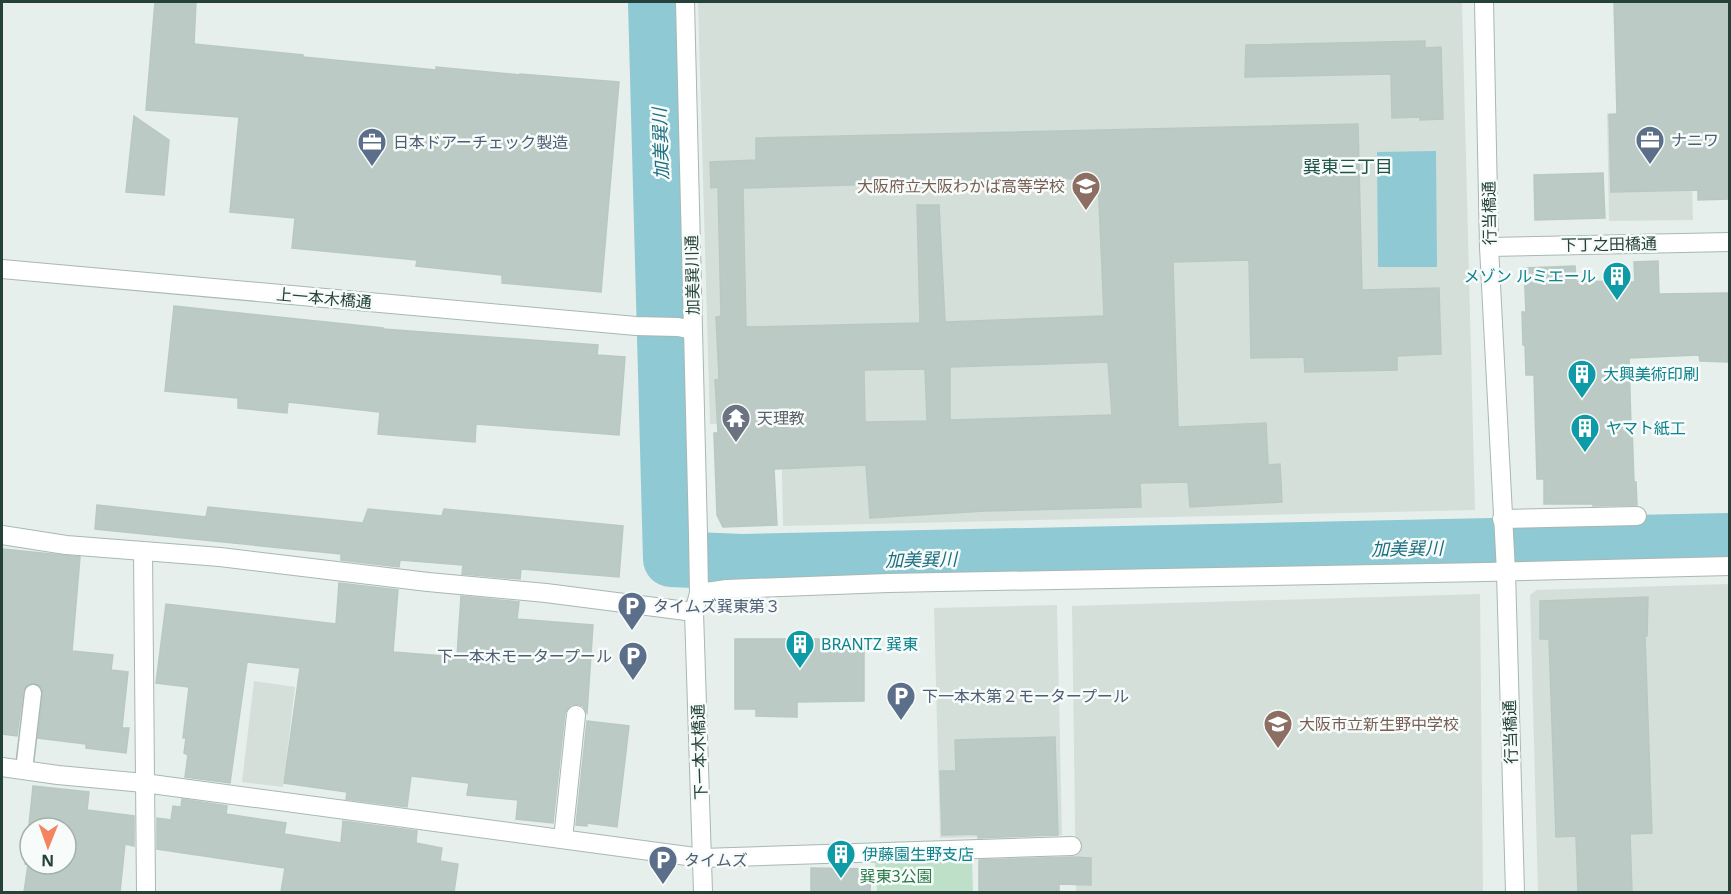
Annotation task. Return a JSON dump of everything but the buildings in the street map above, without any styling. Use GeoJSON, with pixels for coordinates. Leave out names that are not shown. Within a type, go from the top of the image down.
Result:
{"type":"FeatureCollection","features":[{"type":"Feature","properties":{"kind":"street","name":"加美巽川通"},"geometry":{"type":"LineString","coordinates":[[685,2],[686,329],[699,548],[699,586]]}},
{"type":"Feature","properties":{"kind":"street","name":"行当橋通"},"geometry":{"type":"LineString","coordinates":[[1484,2],[1489,247],[1505,567],[1515,892]]}},
{"type":"Feature","properties":{"kind":"street","name":"下丁之田橋通"},"geometry":{"type":"LineString","coordinates":[[1489,247],[1730,242]]}},
{"type":"Feature","properties":{"kind":"street","name":"上一本木橋通"},"geometry":{"type":"LineString","coordinates":[[2,269],[686,329]]}},
{"type":"Feature","properties":{"kind":"street"},"geometry":{"type":"LineString","coordinates":[[1502,526],[1637,516]]}},
{"type":"Feature","properties":{"kind":"street"},"geometry":{"type":"LineString","coordinates":[[2,535],[66,544],[220,557],[428,582],[546,593],[694,612]]}},
{"type":"Feature","properties":{"kind":"street"},"geometry":{"type":"LineString","coordinates":[[143,552],[146,892]]}},
{"type":"Feature","properties":{"kind":"street"},"geometry":{"type":"LineString","coordinates":[[699,586],[727,589],[1505,567],[1730,566]]}},
{"type":"Feature","properties":{"kind":"street","name":"下一本木橋通"},"geometry":{"type":"LineString","coordinates":[[699,586],[694,612],[703,892]]}},
{"type":"Feature","properties":{"kind":"street"},"geometry":{"type":"LineString","coordinates":[[564,839],[576,715]]}},
{"type":"Feature","properties":{"kind":"street"},"geometry":{"type":"LineString","coordinates":[[2,767],[144,783],[702,858],[1072,846]]}},
{"type":"Feature","properties":{"kind":"lane"},"geometry":{"type":"LineString","coordinates":[[24,770],[33,693]]}},
{"type":"Feature","properties":{"kind":"shaded area","name":"大阪府立大阪わかば高等学校"},"geometry":{"type":"Polygon","coordinates":[[[698,2],[1462,2],[1475,510],[783,526],[781,423],[710,424],[698,2]]]}},
{"type":"Feature","properties":{"kind":"shaded area","name":"ナニワ"},"geometry":{"type":"Polygon","coordinates":[[[1690,111],[1693,220],[1609,221],[1607,113],[1690,111]]]}},
{"type":"Feature","properties":{"kind":"shaded area"},"geometry":{"type":"Polygon","coordinates":[[[1729,584],[1729,892],[1538,892],[1530,595],[1537,590],[1729,584]]]}},
{"type":"Feature","properties":{"kind":"shaded area","name":"大阪市立新生野中学校"},"geometry":{"type":"Polygon","coordinates":[[[1480,594],[1483,892],[1076,892],[1072,606],[1480,594]]]}},
{"type":"Feature","properties":{"kind":"shaded area"},"geometry":{"type":"Polygon","coordinates":[[[1057,605],[1062,835],[940,838],[934,608],[1057,605]]]}},
{"type":"Feature","properties":{"kind":"shaded area"},"geometry":{"type":"Polygon","coordinates":[[[254,681],[295,687],[283,787],[242,782],[254,681]]]}},
{"type":"Feature","properties":{"kind":"green space","name":"巽東3公園"},"geometry":{"type":"Polygon","coordinates":[[[972,859],[973,892],[877,892],[875,861],[972,859]]]}},
{"type":"Feature","properties":{"kind":"water"},"geometry":{"type":"Polygon","coordinates":[[[1436,151],[1437,267],[1378,267],[1377,152],[1436,151]]]}},
{"type":"Feature","properties":{"kind":"waterway","name":"加美巽川"},"geometry":{"type":"LineString","coordinates":[[656,2],[671,559],[741,562],[1730,541]]}},
{"type":"Feature","properties":{"kind":"place","name":"ナニワ"},"geometry":{"type":"Point","coordinates":[1650,166]}},
{"type":"Feature","properties":{"kind":"place","name":"日本ドアーチェック製造"},"geometry":{"type":"Point","coordinates":[372,168]}},
{"type":"Feature","properties":{"kind":"place","name":"大阪府立大阪わかば高等学校"},"geometry":{"type":"Point","coordinates":[1086,212]}},
{"type":"Feature","properties":{"kind":"place","name":"メゾン ルミエール"},"geometry":{"type":"Point","coordinates":[1617,302]}},
{"type":"Feature","properties":{"kind":"place","name":"大興美術印刷"},"geometry":{"type":"Point","coordinates":[1582,400]}},
{"type":"Feature","properties":{"kind":"place","name":"天理教"},"geometry":{"type":"Point","coordinates":[736,444]}},
{"type":"Feature","properties":{"kind":"place","name":"ヤマト紙工"},"geometry":{"type":"Point","coordinates":[1585,454]}},
{"type":"Feature","properties":{"kind":"place","name":"タイムズ巽東第３"},"geometry":{"type":"Point","coordinates":[632,632]}},
{"type":"Feature","properties":{"kind":"place","name":"BRANTZ 巽東"},"geometry":{"type":"Point","coordinates":[800,670]}},
{"type":"Feature","properties":{"kind":"place","name":"下一本木モータープール"},"geometry":{"type":"Point","coordinates":[633,682]}},
{"type":"Feature","properties":{"kind":"place","name":"下一本木第２モータープール"},"geometry":{"type":"Point","coordinates":[901,722]}},
{"type":"Feature","properties":{"kind":"place","name":"大阪市立新生野中学校"},"geometry":{"type":"Point","coordinates":[1278,750]}},
{"type":"Feature","properties":{"kind":"place","name":"伊藤園生野支店"},"geometry":{"type":"Point","coordinates":[841,880]}},
{"type":"Feature","properties":{"kind":"place","name":"タイムズ"},"geometry":{"type":"Point","coordinates":[663,886]}},
{"type":"Feature","properties":{"kind":"district","name":"巽東三丁目"},"geometry":{"type":"Point","coordinates":[1348,166]}}]}
